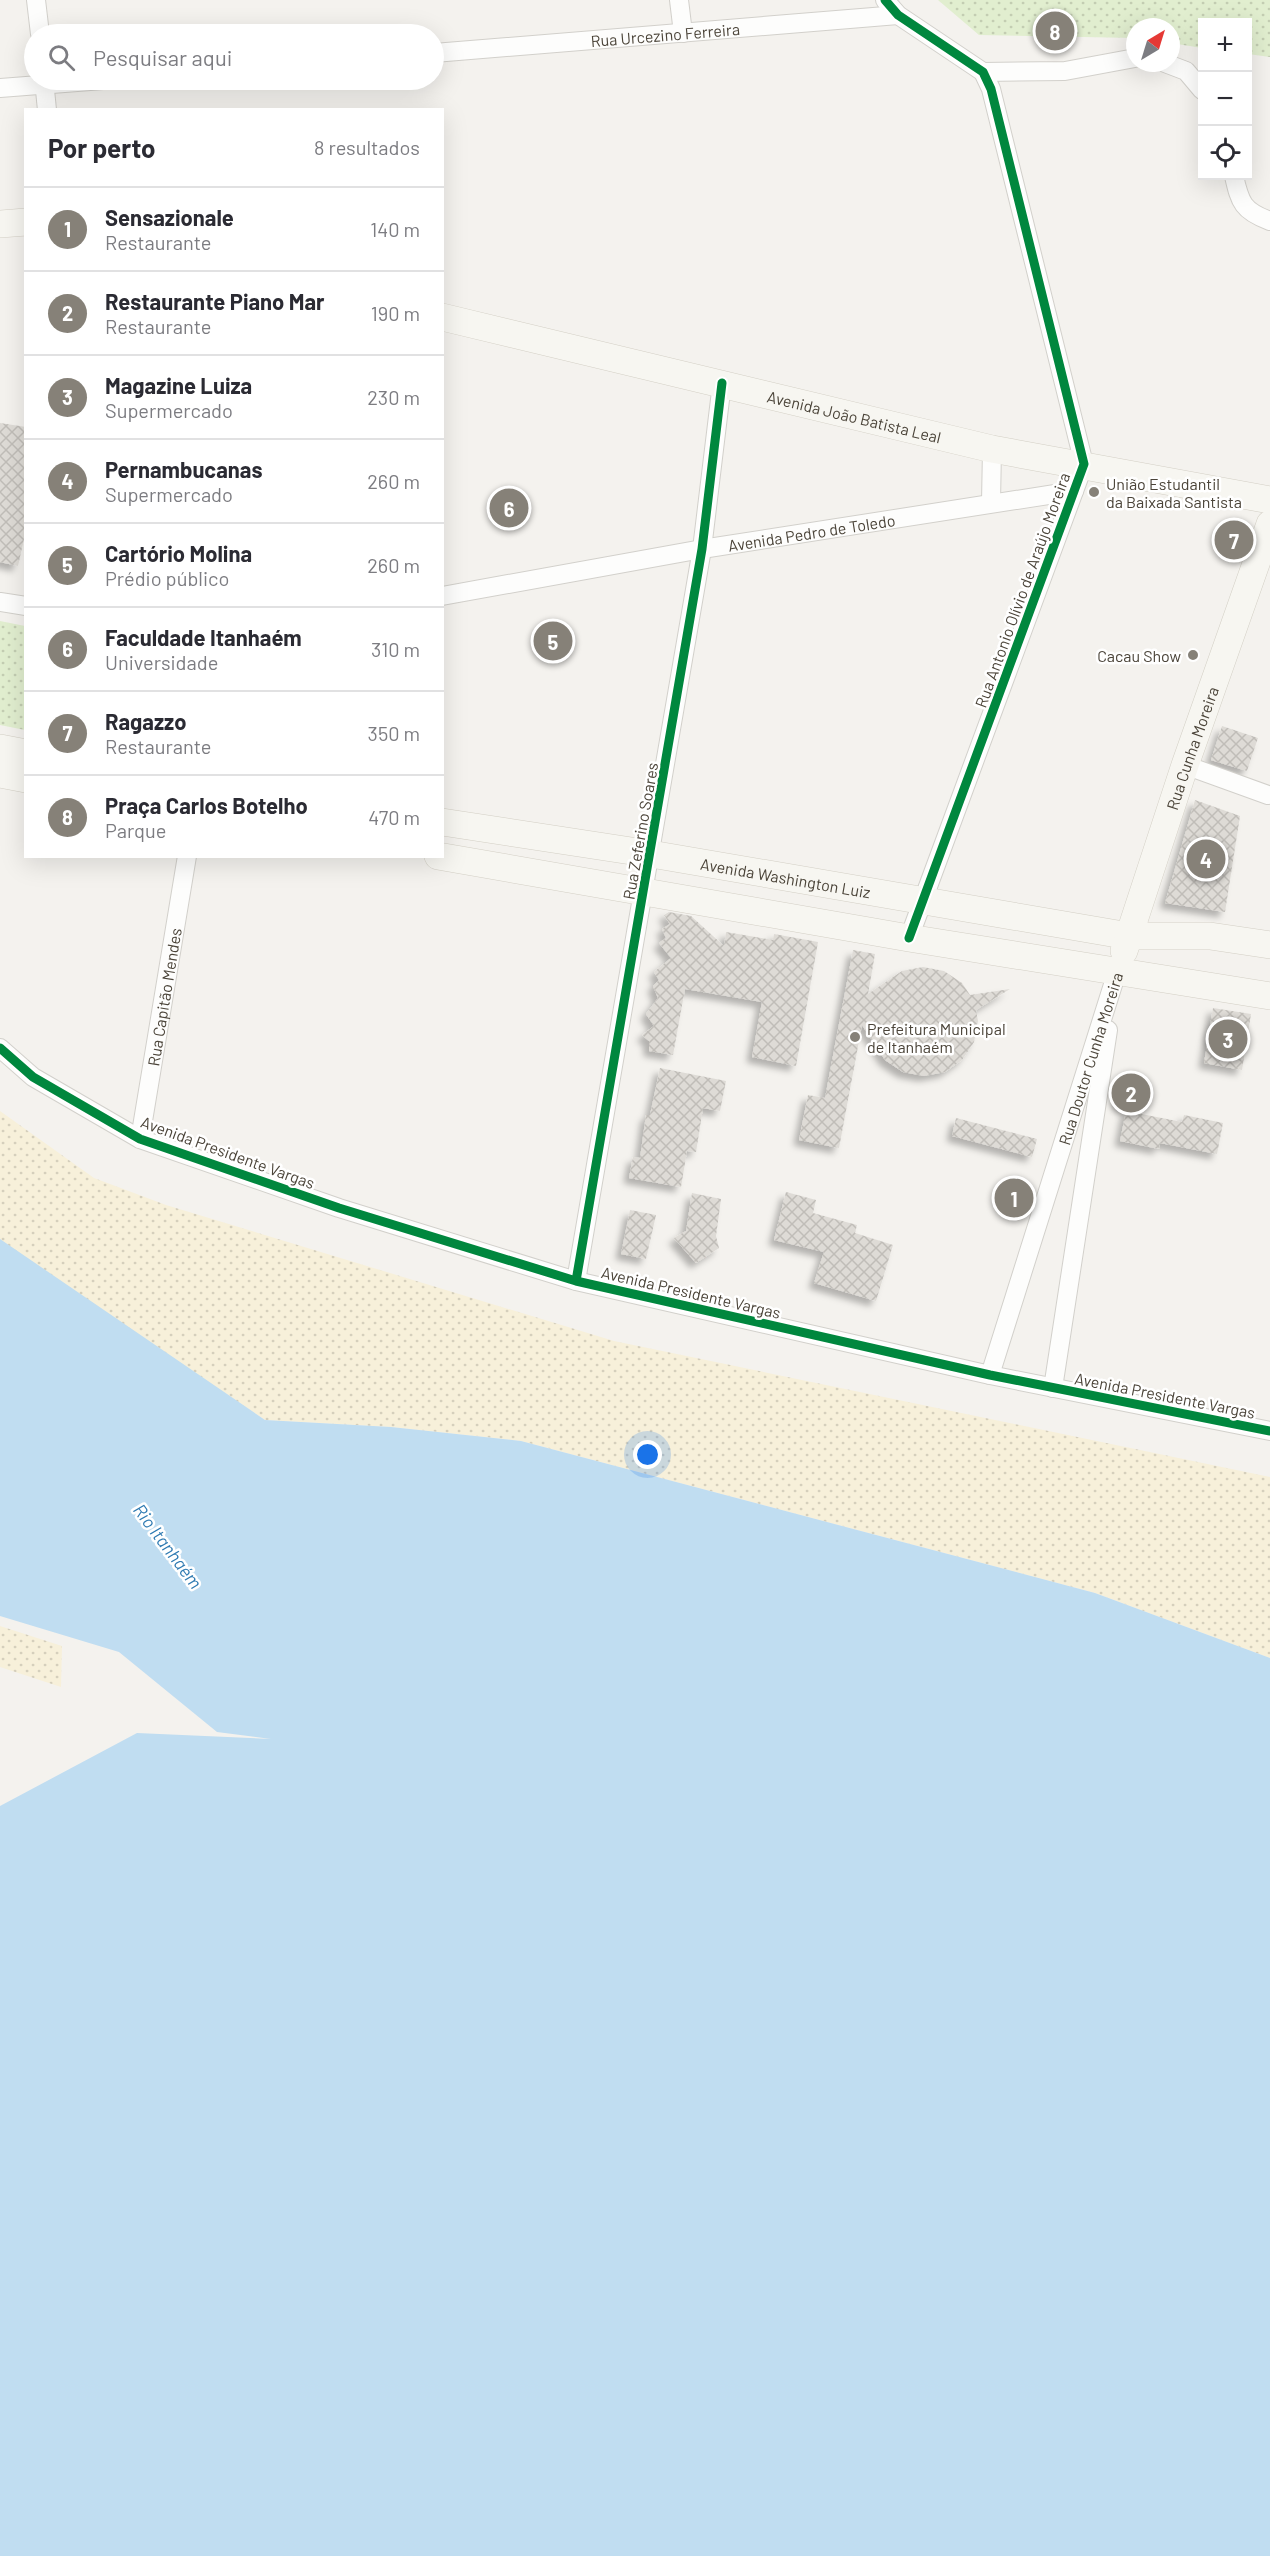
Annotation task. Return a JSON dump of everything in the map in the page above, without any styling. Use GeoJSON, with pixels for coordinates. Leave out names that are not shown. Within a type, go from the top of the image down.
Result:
{"type":"FeatureCollection","features":[{"type":"Feature","properties":{"kind":"main road"},"geometry":{"type":"LineString","coordinates":[[0,224],[24,222]]}},
{"type":"Feature","properties":{"kind":"main road","name":"Avenida João Batista Leal"},"geometry":{"type":"LineString","coordinates":[[444,317],[992,449],[1084,464],[1270,500]]}},
{"type":"Feature","properties":{"kind":"main road","name":"Rua Cunha Moreira"},"geometry":{"type":"LineString","coordinates":[[1117,972],[1185,765],[1270,524]]}},
{"type":"Feature","properties":{"kind":"main road"},"geometry":{"type":"LineString","coordinates":[[0,748],[24,753]]}},
{"type":"Feature","properties":{"kind":"main road"},"geometry":{"type":"LineString","coordinates":[[0,774],[24,779]]}},
{"type":"Feature","properties":{"kind":"main road","name":"Avenida Washington Luiz"},"geometry":{"type":"LineString","coordinates":[[444,822],[651,854],[1129,936],[1210,936],[1270,945]]}},
{"type":"Feature","properties":{"kind":"main road"},"geometry":{"type":"LineString","coordinates":[[444,857],[644,894],[1270,996]]}},
{"type":"Feature","properties":{"kind":"street"},"geometry":{"type":"LineString","coordinates":[[36,0],[39,24]]}},
{"type":"Feature","properties":{"kind":"street"},"geometry":{"type":"LineString","coordinates":[[679,0],[683,33]]}},
{"type":"Feature","properties":{"kind":"street"},"geometry":{"type":"LineString","coordinates":[[885,0],[898,15],[983,72],[1065,71],[1126,60]]}},
{"type":"Feature","properties":{"kind":"street","name":"Rua Urcezino Ferreira"},"geometry":{"type":"LineString","coordinates":[[444,52],[898,15]]}},
{"type":"Feature","properties":{"kind":"street"},"geometry":{"type":"LineString","coordinates":[[1180,69],[1186,71],[1198,84]]}},
{"type":"Feature","properties":{"kind":"street","name":"Rua Antonio Olívio de Araújo Moreira"},"geometry":{"type":"LineString","coordinates":[[909,938],[1084,464],[991,88],[983,72]]}},
{"type":"Feature","properties":{"kind":"street"},"geometry":{"type":"LineString","coordinates":[[0,88],[24,85]]}},
{"type":"Feature","properties":{"kind":"street"},"geometry":{"type":"LineString","coordinates":[[46,90],[47,108]]}},
{"type":"Feature","properties":{"kind":"street"},"geometry":{"type":"LineString","coordinates":[[1235,180],[1239,198],[1250,214],[1270,221]]}},
{"type":"Feature","properties":{"kind":"street","name":"Rua Zeferino Soares"},"geometry":{"type":"LineString","coordinates":[[576,1281],[702,549],[722,384]]}},
{"type":"Feature","properties":{"kind":"street"},"geometry":{"type":"LineString","coordinates":[[991,502],[992,449]]}},
{"type":"Feature","properties":{"kind":"street","name":"Avenida Pedro de Toledo"},"geometry":{"type":"LineString","coordinates":[[444,596],[702,549],[991,502],[1074,491]]}},
{"type":"Feature","properties":{"kind":"street"},"geometry":{"type":"LineString","coordinates":[[0,602],[24,606]]}},
{"type":"Feature","properties":{"kind":"street"},"geometry":{"type":"LineString","coordinates":[[1185,765],[1268,795]]}},
{"type":"Feature","properties":{"kind":"street","name":"Rua Capitão Mendes"},"geometry":{"type":"LineString","coordinates":[[140,1139],[187,858]]}},
{"type":"Feature","properties":{"kind":"street","name":"Rua Doutor Cunha Moreira"},"geometry":{"type":"LineString","coordinates":[[990,1375],[1117,972]]}},
{"type":"Feature","properties":{"kind":"street","name":"Rua Doutor Cunha Moreira"},"geometry":{"type":"LineString","coordinates":[[1053,1388],[1117,972]]}},
{"type":"Feature","properties":{"kind":"street","name":"Avenida Presidente Vargas"},"geometry":{"type":"LineString","coordinates":[[0,1048],[33,1077],[140,1139],[339,1208],[576,1281],[990,1375],[1270,1431]]}},
{"type":"Feature","properties":{"kind":"sand"},"geometry":{"type":"Polygon","coordinates":[[[0,1111],[94,1178],[166,1205],[614,1341],[1270,1477],[1270,1658],[1095,1593],[521,1441],[391,1427],[265,1420],[2,1243],[0,1239],[0,1111]]]}},
{"type":"Feature","properties":{"kind":"sand"},"geometry":{"type":"Polygon","coordinates":[[[0,1626],[62,1646],[61,1687],[0,1667],[0,1626]]]}},
{"type":"Feature","properties":{"kind":"green space"},"geometry":{"type":"Polygon","coordinates":[[[938,0],[1270,0],[1270,57],[1252,55],[1252,18],[1198,18],[1198,47],[1180,44],[1180,18],[1126,18],[1126,38],[979,35],[938,0]]]}},
{"type":"Feature","properties":{"kind":"green space"},"geometry":{"type":"Polygon","coordinates":[[[0,621],[24,626],[24,730],[0,725],[0,621]]]}},
{"type":"Feature","properties":{"kind":"water","name":"Rio Itanhaém"},"geometry":{"type":"Polygon","coordinates":[[[0,1239],[265,1420],[391,1427],[521,1441],[1095,1593],[1270,1658],[1270,2556],[0,2556],[0,1806],[137,1733],[271,1739],[217,1732],[119,1652],[0,1616],[0,1239]]]}},
{"type":"Feature","properties":{"kind":"building"},"geometry":{"type":"Polygon","coordinates":[[[0,423],[24,427],[24,539],[18,566],[0,562],[0,423]]]}},
{"type":"Feature","properties":{"kind":"building"},"geometry":{"type":"Polygon","coordinates":[[[1222,726],[1258,738],[1247,771],[1211,760],[1222,726]]]}},
{"type":"Feature","properties":{"kind":"building"},"geometry":{"type":"Polygon","coordinates":[[[1195,800],[1240,816],[1225,912],[1165,903],[1195,800]]]}},
{"type":"Feature","properties":{"kind":"building"},"geometry":{"type":"Polygon","coordinates":[[[669,912],[691,916],[724,946],[726,932],[773,940],[774,934],[818,942],[796,1066],[752,1057],[762,1002],[685,989],[673,1055],[649,1051],[649,1041],[642,1035],[654,1026],[646,1014],[658,998],[653,986],[659,980],[654,972],[671,958],[659,943],[666,938],[662,929],[670,924],[664,915],[669,912]]]}},
{"type":"Feature","properties":{"kind":"building"},"geometry":{"type":"Polygon","coordinates":[[[853,950],[875,954],[868,994],[902,971],[923,967],[944,971],[962,983],[970,995],[1010,989],[976,1010],[978,1021],[974,1042],[962,1060],[945,1072],[924,1076],[903,1072],[885,1060],[862,1025],[839,1148],[799,1140],[808,1095],[825,1098],[853,950]]]}},
{"type":"Feature","properties":{"kind":"building"},"geometry":{"type":"Polygon","coordinates":[[[1213,1008],[1251,1014],[1242,1070],[1204,1063],[1213,1008]]]}},
{"type":"Feature","properties":{"kind":"building"},"geometry":{"type":"Polygon","coordinates":[[[660,1068],[726,1081],[720,1111],[703,1108],[696,1152],[687,1151],[681,1187],[629,1178],[633,1157],[640,1158],[646,1115],[650,1115],[660,1068]]]}},
{"type":"Feature","properties":{"kind":"building"},"geometry":{"type":"Polygon","coordinates":[[[1124,1079],[1144,1083],[1139,1108],[1119,1104],[1124,1079]]]}},
{"type":"Feature","properties":{"kind":"building"},"geometry":{"type":"Polygon","coordinates":[[[1126,1111],[1182,1122],[1184,1115],[1223,1123],[1217,1154],[1160,1143],[1159,1149],[1120,1141],[1126,1111]]]}},
{"type":"Feature","properties":{"kind":"building"},"geometry":{"type":"Polygon","coordinates":[[[956,1118],[1037,1139],[1032,1157],[952,1136],[956,1118]]]}},
{"type":"Feature","properties":{"kind":"building"},"geometry":{"type":"Polygon","coordinates":[[[786,1192],[816,1200],[813,1213],[857,1225],[855,1233],[893,1245],[876,1301],[814,1283],[824,1252],[774,1240],[786,1192]]]}},
{"type":"Feature","properties":{"kind":"building"},"geometry":{"type":"Polygon","coordinates":[[[692,1193],[721,1199],[716,1236],[719,1248],[696,1263],[674,1238],[686,1231],[692,1193]]]}},
{"type":"Feature","properties":{"kind":"building"},"geometry":{"type":"Polygon","coordinates":[[[630,1210],[656,1215],[646,1259],[621,1254],[630,1210]]]}},
{"type":"Feature","properties":{"kind":"cycle path"},"geometry":{"type":"LineString","coordinates":[[885,0],[898,15],[983,72],[991,89],[1084,464],[909,938]]}},
{"type":"Feature","properties":{"kind":"cycle path"},"geometry":{"type":"LineString","coordinates":[[576,1281],[702,549],[722,383]]}},
{"type":"Feature","properties":{"kind":"cycle path"},"geometry":{"type":"LineString","coordinates":[[0,1048],[33,1077],[140,1139],[339,1208],[576,1281],[990,1375],[1270,1431]]}},
{"type":"Feature","properties":{"kind":"place","name":"Praça Carlos Botelho"},"geometry":{"type":"Point","coordinates":[1055,31]}},
{"type":"Feature","properties":{"kind":"place","name":"União Estudantil da Baixada Santista"},"geometry":{"type":"Point","coordinates":[1094,492]}},
{"type":"Feature","properties":{"kind":"place","name":"Faculdade Itanhaém"},"geometry":{"type":"Point","coordinates":[509,508]}},
{"type":"Feature","properties":{"kind":"place","name":"Ragazzo"},"geometry":{"type":"Point","coordinates":[1234,540]}},
{"type":"Feature","properties":{"kind":"place","name":"Cartório Molina"},"geometry":{"type":"Point","coordinates":[553,641]}},
{"type":"Feature","properties":{"kind":"place","name":"Cacau Show"},"geometry":{"type":"Point","coordinates":[1193,655]}},
{"type":"Feature","properties":{"kind":"place","name":"Pernambucanas"},"geometry":{"type":"Point","coordinates":[1206,859]}},
{"type":"Feature","properties":{"kind":"place","name":"Prefeitura Municipal de Itanhaém"},"geometry":{"type":"Point","coordinates":[855,1037]}},
{"type":"Feature","properties":{"kind":"place","name":"Magazine Luiza"},"geometry":{"type":"Point","coordinates":[1228,1039]}},
{"type":"Feature","properties":{"kind":"place","name":"Restaurante Piano Mar"},"geometry":{"type":"Point","coordinates":[1131,1093]}},
{"type":"Feature","properties":{"kind":"place","name":"Sensazionale"},"geometry":{"type":"Point","coordinates":[1014,1198]}}]}
